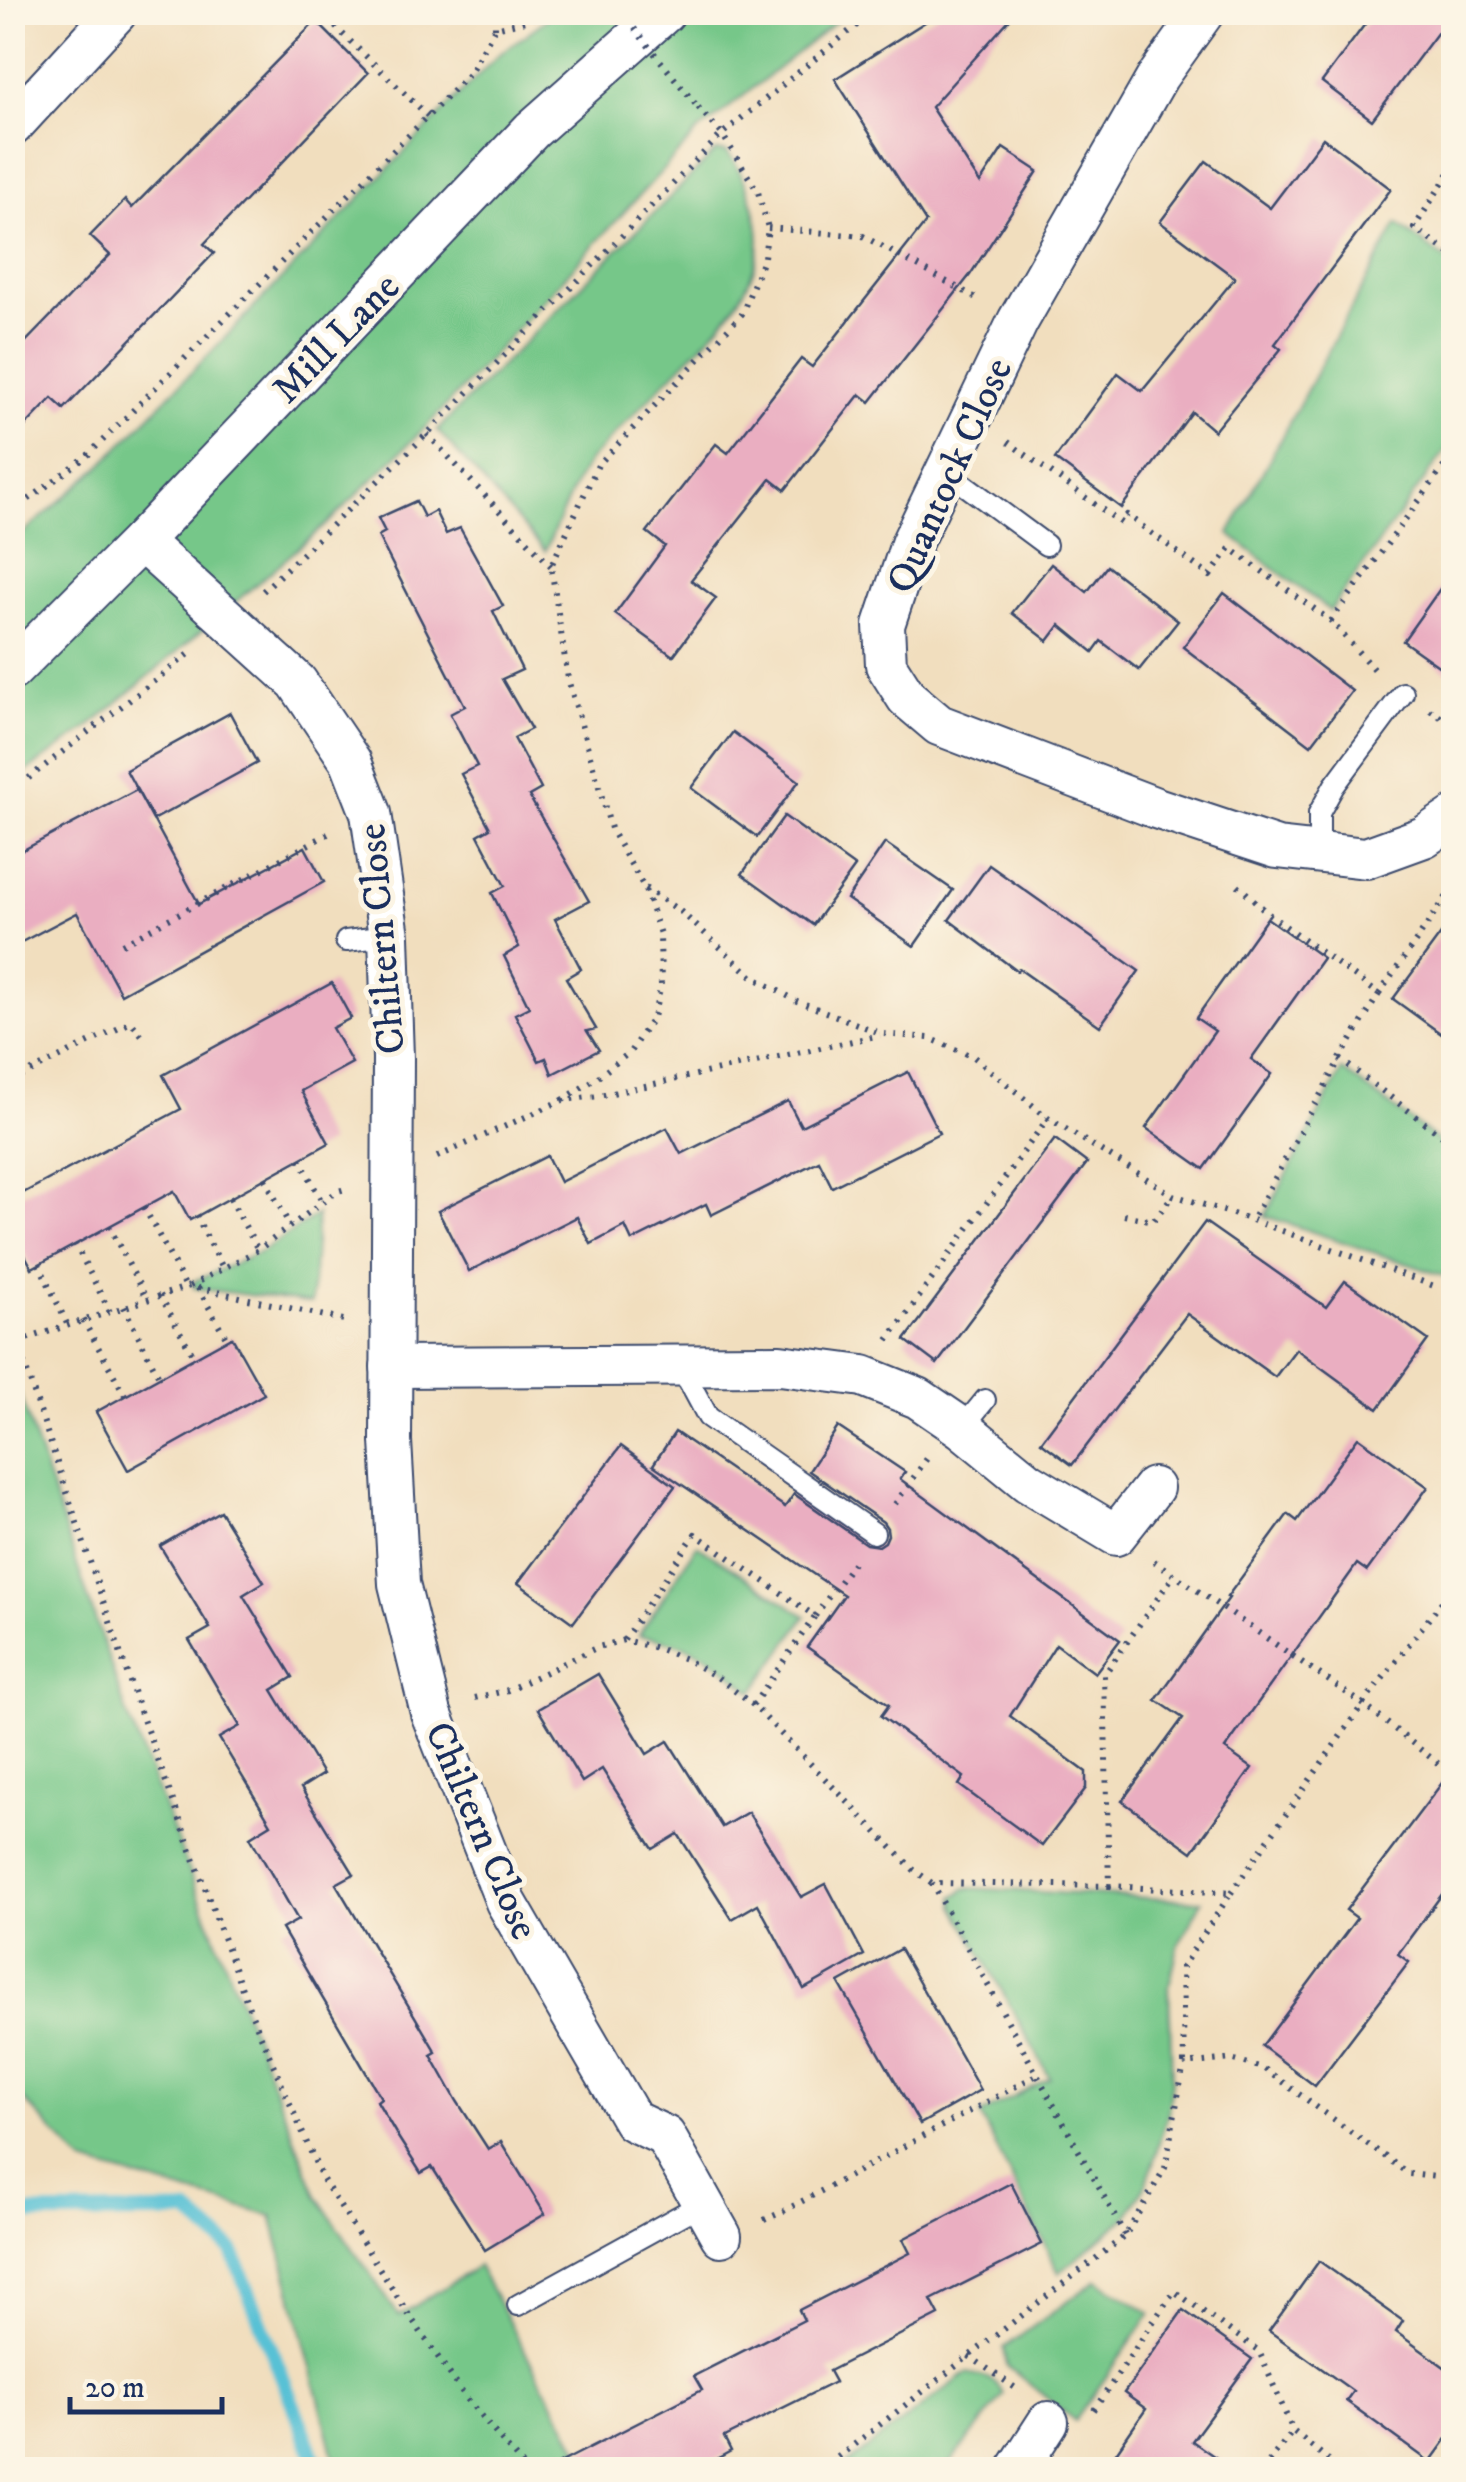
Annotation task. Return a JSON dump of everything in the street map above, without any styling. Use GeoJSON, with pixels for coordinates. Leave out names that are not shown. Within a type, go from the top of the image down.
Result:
{"type":"FeatureCollection","features":[{"type":"Feature","properties":{"kind":"street"},"geometry":{"type":"LineString","coordinates":[[12,126],[117,12]]}},
{"type":"Feature","properties":{"kind":"street","name":"Mill Lane"},"geometry":{"type":"LineString","coordinates":[[12,670],[532,130],[666,12]]}},
{"type":"Feature","properties":{"kind":"street","name":"Quantock Close"},"geometry":{"type":"LineString","coordinates":[[1204,12],[1158,76],[1018,321],[912,544],[884,625],[886,664],[907,698],[940,725],[1156,808],[1277,848],[1366,858],[1424,836],[1454,817]]}},
{"type":"Feature","properties":{"kind":"street","name":"Chiltern Close"},"geometry":{"type":"LineString","coordinates":[[140,541],[297,682],[351,762],[371,813],[388,936],[393,1058],[391,1441],[398,1584],[431,1713],[506,1902],[633,2121],[664,2136],[712,2220]]}},
{"type":"Feature","properties":{"kind":"street"},"geometry":{"type":"LineString","coordinates":[[392,1349],[680,1365],[780,1364],[863,1376],[973,1414],[1028,1482],[1116,1535],[1153,1488]]}},
{"type":"Feature","properties":{"kind":"street"},"geometry":{"type":"LineString","coordinates":[[1016,2470],[1068,2421]]}},
{"type":"Feature","properties":{"kind":"lane"},"geometry":{"type":"LineString","coordinates":[[946,471],[1046,545]]}},
{"type":"Feature","properties":{"kind":"lane"},"geometry":{"type":"LineString","coordinates":[[1319,852],[1320,813],[1334,786],[1404,693]]}},
{"type":"Feature","properties":{"kind":"lane"},"geometry":{"type":"LineString","coordinates":[[346,941],[388,936]]}},
{"type":"Feature","properties":{"kind":"lane"},"geometry":{"type":"LineString","coordinates":[[680,1365],[708,1417],[874,1533]]}},
{"type":"Feature","properties":{"kind":"lane"},"geometry":{"type":"LineString","coordinates":[[518,2305],[712,2220]]}},
{"type":"Feature","properties":{"kind":"path"},"geometry":{"type":"LineString","coordinates":[[320,12],[428,116]]}},
{"type":"Feature","properties":{"kind":"path"},"geometry":{"type":"LineString","coordinates":[[12,512],[87,456],[469,74],[495,28],[495,12]]}},
{"type":"Feature","properties":{"kind":"path"},"geometry":{"type":"LineString","coordinates":[[495,28],[530,20],[540,12]]}},
{"type":"Feature","properties":{"kind":"path"},"geometry":{"type":"LineString","coordinates":[[16,1342],[191,1287],[258,1250],[338,1191],[391,1176],[562,1100],[630,1052],[653,1017],[661,986],[660,934],[644,887],[612,832],[568,679],[551,566],[598,465],[742,314],[764,256],[768,228],[758,192],[722,134],[621,12]]}},
{"type":"Feature","properties":{"kind":"path"},"geometry":{"type":"LineString","coordinates":[[551,566],[427,434],[722,134],[872,12]]}},
{"type":"Feature","properties":{"kind":"path"},"geometry":{"type":"LineString","coordinates":[[1454,165],[1414,228],[1454,256]]}},
{"type":"Feature","properties":{"kind":"path"},"geometry":{"type":"LineString","coordinates":[[768,228],[863,236],[1018,321]]}},
{"type":"Feature","properties":{"kind":"path"},"geometry":{"type":"LineString","coordinates":[[1016,448],[1121,523],[1127,515],[1210,576],[1230,548],[1330,622],[1382,678],[1454,726]]}},
{"type":"Feature","properties":{"kind":"path"},"geometry":{"type":"LineString","coordinates":[[1330,622],[1454,454]]}},
{"type":"Feature","properties":{"kind":"path"},"geometry":{"type":"LineString","coordinates":[[122,944],[371,813]]}},
{"type":"Feature","properties":{"kind":"path"},"geometry":{"type":"LineString","coordinates":[[1227,874],[1270,914],[1379,994]]}},
{"type":"Feature","properties":{"kind":"path"},"geometry":{"type":"LineString","coordinates":[[1252,1220],[1379,994],[1454,886]]}},
{"type":"Feature","properties":{"kind":"path"},"geometry":{"type":"LineString","coordinates":[[644,887],[680,911],[754,977],[797,1001],[882,1034],[929,1038],[974,1058],[1048,1118],[1173,1195],[1437,1287]]}},
{"type":"Feature","properties":{"kind":"path"},"geometry":{"type":"LineString","coordinates":[[12,1081],[131,1022],[145,1039]]}},
{"type":"Feature","properties":{"kind":"path"},"geometry":{"type":"LineString","coordinates":[[562,1100],[599,1096],[882,1034]]}},
{"type":"Feature","properties":{"kind":"path"},"geometry":{"type":"LineString","coordinates":[[1340,1059],[1454,1145]]}},
{"type":"Feature","properties":{"kind":"path"},"geometry":{"type":"LineString","coordinates":[[863,1376],[1048,1118]]}},
{"type":"Feature","properties":{"kind":"path"},"geometry":{"type":"LineString","coordinates":[[300,1159],[322,1202]]}},
{"type":"Feature","properties":{"kind":"path"},"geometry":{"type":"LineString","coordinates":[[264,1178],[290,1226]]}},
{"type":"Feature","properties":{"kind":"path"},"geometry":{"type":"LineString","coordinates":[[1124,1215],[1153,1221],[1173,1195]]}},
{"type":"Feature","properties":{"kind":"path"},"geometry":{"type":"LineString","coordinates":[[230,1198],[258,1250]]}},
{"type":"Feature","properties":{"kind":"path"},"geometry":{"type":"LineString","coordinates":[[144,1207],[227,1339]]}},
{"type":"Feature","properties":{"kind":"path"},"geometry":{"type":"LineString","coordinates":[[196,1216],[223,1268]]}},
{"type":"Feature","properties":{"kind":"path"},"geometry":{"type":"LineString","coordinates":[[109,1226],[147,1300]]}},
{"type":"Feature","properties":{"kind":"path"},"geometry":{"type":"LineString","coordinates":[[75,1244],[110,1312]]}},
{"type":"Feature","properties":{"kind":"path"},"geometry":{"type":"LineString","coordinates":[[39,1264],[68,1326]]}},
{"type":"Feature","properties":{"kind":"path"},"geometry":{"type":"LineString","coordinates":[[191,1287],[392,1349]]}},
{"type":"Feature","properties":{"kind":"path"},"geometry":{"type":"LineString","coordinates":[[160,1296],[194,1357]]}},
{"type":"Feature","properties":{"kind":"path"},"geometry":{"type":"LineString","coordinates":[[124,1307],[159,1377]]}},
{"type":"Feature","properties":{"kind":"path"},"geometry":{"type":"LineString","coordinates":[[83,1320],[126,1395]]}},
{"type":"Feature","properties":{"kind":"path"},"geometry":{"type":"LineString","coordinates":[[12,1333],[137,1703],[249,2008],[322,2178],[467,2400],[526,2470]]}},
{"type":"Feature","properties":{"kind":"path"},"geometry":{"type":"LineString","coordinates":[[754,1705],[934,1450],[973,1414]]}},
{"type":"Feature","properties":{"kind":"path"},"geometry":{"type":"LineString","coordinates":[[624,1640],[695,1534],[816,1616]]}},
{"type":"Feature","properties":{"kind":"path"},"geometry":{"type":"LineString","coordinates":[[1116,1535],[1362,1704],[1454,1776]]}},
{"type":"Feature","properties":{"kind":"path"},"geometry":{"type":"LineString","coordinates":[[1109,1886],[1104,1675],[1174,1575]]}},
{"type":"Feature","properties":{"kind":"path"},"geometry":{"type":"LineString","coordinates":[[821,2470],[1125,2236],[1165,2168],[1184,2064],[1182,1967],[1362,1704],[1454,1586]]}},
{"type":"Feature","properties":{"kind":"path"},"geometry":{"type":"LineString","coordinates":[[431,1713],[508,1690],[598,1647],[624,1640],[686,1659],[717,1677],[754,1705],[914,1870],[932,1883],[1125,2236]]}},
{"type":"Feature","properties":{"kind":"path"},"geometry":{"type":"LineString","coordinates":[[932,1883],[1231,1893]]}},
{"type":"Feature","properties":{"kind":"path"},"geometry":{"type":"LineString","coordinates":[[1184,2064],[1231,2060],[1263,2068],[1409,2174],[1454,2179]]}},
{"type":"Feature","properties":{"kind":"path"},"geometry":{"type":"LineString","coordinates":[[712,2220],[782,2212],[1038,2075]]}},
{"type":"Feature","properties":{"kind":"path"},"geometry":{"type":"LineString","coordinates":[[968,2356],[1068,2421],[1174,2291],[1259,2351],[1293,2430],[1341,2470]]}},
{"type":"Feature","properties":{"kind":"path"},"geometry":{"type":"LineString","coordinates":[[1262,2470],[1293,2430]]}},
{"type":"Feature","properties":{"kind":"green space"},"geometry":{"type":"Polygon","coordinates":[[[555,13],[847,13],[697,133],[430,423],[329,522],[89,727],[13,781],[12,543],[101,466],[498,55],[555,13]]]}},
{"type":"Feature","properties":{"kind":"green space"},"geometry":{"type":"Polygon","coordinates":[[[716,151],[727,152],[741,173],[751,200],[759,241],[753,272],[720,324],[589,461],[545,551],[437,430],[716,151]]]}},
{"type":"Feature","properties":{"kind":"green space"},"geometry":{"type":"Polygon","coordinates":[[[1397,224],[1453,265],[1453,440],[1330,611],[1229,534],[1397,224]]]}},
{"type":"Feature","properties":{"kind":"green space"},"geometry":{"type":"Polygon","coordinates":[[[1342,1070],[1453,1152],[1453,1279],[1265,1216],[1342,1070]]]}},
{"type":"Feature","properties":{"kind":"green space"},"geometry":{"type":"Polygon","coordinates":[[[317,1215],[311,1303],[194,1288],[194,1281],[261,1252],[317,1215]]]}},
{"type":"Feature","properties":{"kind":"green space"},"geometry":{"type":"Polygon","coordinates":[[[12,1371],[126,1711],[317,2196],[399,2316],[478,2266],[590,2469],[337,2469],[272,2216],[83,2163],[13,2088],[12,1371]]]}},
{"type":"Feature","properties":{"kind":"green space"},"geometry":{"type":"Polygon","coordinates":[[[697,1545],[806,1616],[753,1692],[701,1653],[639,1635],[697,1545]]]}},
{"type":"Feature","properties":{"kind":"green space"},"geometry":{"type":"Polygon","coordinates":[[[966,1888],[1202,1901],[1178,1946],[1169,1987],[1172,2081],[1168,2113],[1147,2183],[1126,2218],[1059,2273],[980,2115],[1050,2078],[955,1906],[954,1897],[966,1888]]]}},
{"type":"Feature","properties":{"kind":"green space"},"geometry":{"type":"Polygon","coordinates":[[[1097,2280],[1151,2313],[1075,2421],[1007,2366],[1004,2348],[1097,2280]]]}},
{"type":"Feature","properties":{"kind":"green space"},"geometry":{"type":"Polygon","coordinates":[[[967,2373],[989,2379],[1004,2394],[946,2469],[840,2469],[967,2373]]]}},
{"type":"Feature","properties":{"kind":"building"},"geometry":{"type":"Polygon","coordinates":[[[941,12],[1016,12],[931,107],[980,183],[1003,148],[1038,171],[970,275],[870,402],[860,394],[785,490],[771,479],[691,580],[716,598],[673,656],[615,614],[665,546],[647,532],[716,444],[728,453],[801,359],[812,367],[926,222],[835,79],[941,12]]]}},
{"type":"Feature","properties":{"kind":"building"},"geometry":{"type":"Polygon","coordinates":[[[1374,12],[1453,12],[1372,120],[1322,82],[1374,12]]]}},
{"type":"Feature","properties":{"kind":"building"},"geometry":{"type":"Polygon","coordinates":[[[316,21],[368,73],[204,244],[214,253],[64,409],[52,398],[12,440],[12,356],[110,255],[90,236],[125,200],[132,208],[316,21]]]}},
{"type":"Feature","properties":{"kind":"building"},"geometry":{"type":"Polygon","coordinates":[[[1323,138],[1391,189],[1275,344],[1281,349],[1214,431],[1192,412],[1121,508],[1055,459],[1118,373],[1142,391],[1235,278],[1160,222],[1206,161],[1270,208],[1323,138]]]}},
{"type":"Feature","properties":{"kind":"building"},"geometry":{"type":"Polygon","coordinates":[[[416,501],[424,517],[435,511],[446,534],[460,528],[503,606],[493,611],[522,670],[502,679],[531,729],[514,738],[541,789],[529,796],[589,901],[555,919],[581,969],[566,978],[596,1029],[587,1031],[599,1050],[552,1074],[546,1058],[539,1061],[515,1014],[529,1007],[504,956],[519,947],[492,893],[505,886],[478,835],[490,828],[461,774],[477,766],[450,714],[465,706],[378,536],[385,532],[378,518],[416,501]]]}},
{"type":"Feature","properties":{"kind":"building"},"geometry":{"type":"Polygon","coordinates":[[[1051,564],[1087,592],[1107,566],[1178,621],[1139,670],[1101,641],[1093,652],[1060,625],[1048,641],[1012,613],[1051,564]]]}},
{"type":"Feature","properties":{"kind":"building"},"geometry":{"type":"Polygon","coordinates":[[[1454,569],[1454,677],[1403,641],[1454,569]]]}},
{"type":"Feature","properties":{"kind":"building"},"geometry":{"type":"Polygon","coordinates":[[[1224,593],[1352,691],[1311,745],[1183,647],[1224,593]]]}},
{"type":"Feature","properties":{"kind":"building"},"geometry":{"type":"Polygon","coordinates":[[[230,713],[257,763],[153,820],[126,770],[230,713]]]}},
{"type":"Feature","properties":{"kind":"building"},"geometry":{"type":"Polygon","coordinates":[[[733,732],[799,781],[757,837],[691,788],[733,732]]]}},
{"type":"Feature","properties":{"kind":"building"},"geometry":{"type":"Polygon","coordinates":[[[137,790],[199,904],[305,847],[324,882],[121,994],[77,913],[12,947],[12,856],[137,790]]]}},
{"type":"Feature","properties":{"kind":"building"},"geometry":{"type":"Polygon","coordinates":[[[784,816],[855,867],[813,925],[742,874],[784,816]]]}},
{"type":"Feature","properties":{"kind":"building"},"geometry":{"type":"Polygon","coordinates":[[[885,843],[953,890],[914,946],[847,899],[885,843]]]}},
{"type":"Feature","properties":{"kind":"building"},"geometry":{"type":"Polygon","coordinates":[[[989,865],[1139,971],[1100,1026],[949,920],[989,865]]]}},
{"type":"Feature","properties":{"kind":"building"},"geometry":{"type":"Polygon","coordinates":[[[1454,916],[1454,1043],[1393,999],[1454,916]]]}},
{"type":"Feature","properties":{"kind":"building"},"geometry":{"type":"Polygon","coordinates":[[[1267,918],[1323,958],[1251,1059],[1272,1074],[1204,1169],[1146,1128],[1215,1031],[1196,1018],[1267,918]]]}},
{"type":"Feature","properties":{"kind":"building"},"geometry":{"type":"Polygon","coordinates":[[[332,983],[351,1018],[332,1028],[352,1063],[301,1091],[329,1143],[190,1220],[174,1191],[32,1268],[12,1231],[12,1199],[181,1109],[163,1075],[332,983]]]}},
{"type":"Feature","properties":{"kind":"building"},"geometry":{"type":"Polygon","coordinates":[[[908,1072],[939,1133],[832,1187],[819,1161],[711,1215],[706,1204],[632,1241],[625,1226],[591,1244],[577,1217],[469,1271],[438,1211],[547,1156],[560,1182],[667,1128],[681,1154],[788,1101],[801,1126],[908,1072]]]}},
{"type":"Feature","properties":{"kind":"building"},"geometry":{"type":"Polygon","coordinates":[[[1055,1139],[1087,1163],[937,1364],[905,1340],[1055,1139]]]}},
{"type":"Feature","properties":{"kind":"building"},"geometry":{"type":"Polygon","coordinates":[[[1205,1222],[1326,1307],[1345,1281],[1428,1340],[1378,1409],[1296,1349],[1275,1377],[1187,1314],[1072,1465],[1041,1442],[1205,1222]]]}},
{"type":"Feature","properties":{"kind":"building"},"geometry":{"type":"Polygon","coordinates":[[[232,1337],[264,1394],[128,1470],[96,1412],[232,1337]]]}},
{"type":"Feature","properties":{"kind":"building"},"geometry":{"type":"Polygon","coordinates":[[[838,1427],[905,1472],[900,1479],[1120,1640],[1095,1673],[1056,1644],[1010,1716],[1086,1772],[1086,1788],[1042,1846],[959,1785],[964,1777],[881,1716],[889,1705],[807,1647],[844,1595],[653,1465],[675,1432],[785,1507],[794,1494],[866,1544],[879,1546],[888,1535],[883,1522],[809,1471],[838,1427]]]}},
{"type":"Feature","properties":{"kind":"building"},"geometry":{"type":"Polygon","coordinates":[[[1358,1437],[1428,1487],[1367,1571],[1357,1564],[1225,1749],[1252,1768],[1192,1852],[1122,1801],[1183,1718],[1156,1700],[1288,1514],[1297,1521],[1358,1437]]]}},
{"type":"Feature","properties":{"kind":"building"},"geometry":{"type":"Polygon","coordinates":[[[621,1446],[675,1486],[573,1623],[518,1583],[621,1446]]]}},
{"type":"Feature","properties":{"kind":"building"},"geometry":{"type":"Polygon","coordinates":[[[220,1511],[264,1582],[243,1595],[293,1677],[272,1690],[323,1774],[301,1788],[354,1874],[336,1884],[436,2052],[431,2055],[457,2101],[488,2149],[501,2142],[545,2214],[485,2250],[432,2167],[421,2173],[398,2137],[377,2101],[381,2098],[282,1929],[298,1920],[250,1837],[271,1824],[219,1738],[240,1726],[189,1640],[210,1628],[160,1546],[220,1511]]]}},
{"type":"Feature","properties":{"kind":"building"},"geometry":{"type":"Polygon","coordinates":[[[598,1674],[647,1754],[668,1741],[722,1827],[748,1812],[801,1897],[826,1884],[864,1955],[804,1989],[758,1904],[732,1919],[678,1834],[653,1849],[602,1769],[582,1782],[538,1709],[598,1674]]]}},
{"type":"Feature","properties":{"kind":"building"},"geometry":{"type":"Polygon","coordinates":[[[1454,1767],[1454,1878],[1398,1954],[1409,1962],[1315,2086],[1262,2046],[1357,1918],[1346,1910],[1454,1767]]]}},
{"type":"Feature","properties":{"kind":"building"},"geometry":{"type":"Polygon","coordinates":[[[900,1949],[980,2090],[920,2124],[839,1983],[900,1949]]]}},
{"type":"Feature","properties":{"kind":"building"},"geometry":{"type":"Polygon","coordinates":[[[1011,2183],[1042,2244],[931,2300],[939,2315],[829,2371],[835,2382],[724,2437],[731,2451],[696,2470],[546,2470],[702,2390],[694,2376],[804,2320],[799,2310],[910,2253],[903,2239],[1011,2183]]]}},
{"type":"Feature","properties":{"kind":"building"},"geometry":{"type":"Polygon","coordinates":[[[1319,2261],[1403,2321],[1396,2332],[1454,2374],[1454,2429],[1430,2462],[1346,2401],[1353,2391],[1269,2331],[1319,2261]]]}},
{"type":"Feature","properties":{"kind":"building"},"geometry":{"type":"Polygon","coordinates":[[[1183,2310],[1252,2359],[1192,2441],[1234,2470],[1104,2470],[1146,2409],[1124,2393],[1183,2310]]]}},
{"type":"Feature","properties":{"kind":"waterway"},"geometry":{"type":"LineString","coordinates":[[12,2214],[188,2212],[232,2250],[319,2470]]}}]}
